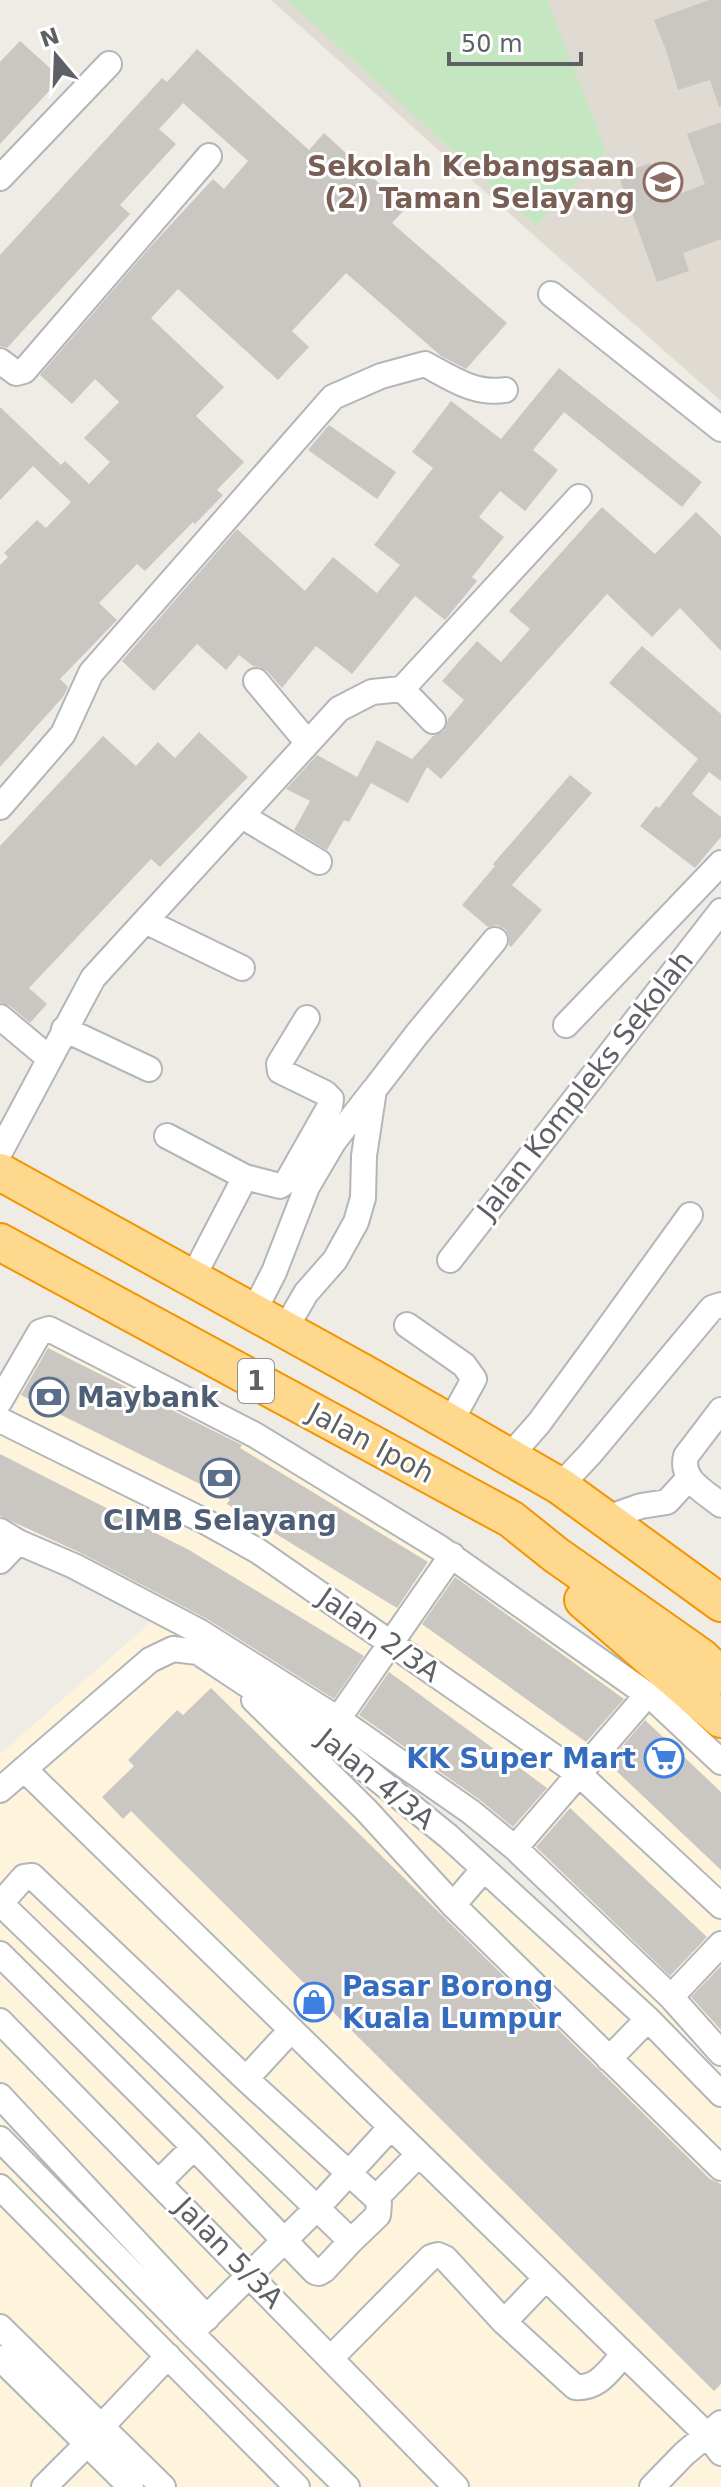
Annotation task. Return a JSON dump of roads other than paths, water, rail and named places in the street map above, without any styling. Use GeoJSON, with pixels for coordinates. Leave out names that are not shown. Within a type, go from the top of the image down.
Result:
{"type":"FeatureCollection","features":[{"type":"Feature","properties":{"kind":"highway","name":"Jalan Ipoh"},"geometry":{"type":"LineString","coordinates":[[0,1172],[510,1456],[560,1486],[721,1603]]}},
{"type":"Feature","properties":{"kind":"highway","name":"Jalan Ipoh"},"geometry":{"type":"LineString","coordinates":[[0,1242],[511,1519],[556,1555],[701,1657],[721,1676]]}},
{"type":"Feature","properties":{"kind":"highway"},"geometry":{"type":"LineString","coordinates":[[511,1519],[546,1570],[721,1719]]}},
{"type":"Feature","properties":{"kind":"street"},"geometry":{"type":"LineString","coordinates":[[0,178],[109,64]]}},
{"type":"Feature","properties":{"kind":"street"},"geometry":{"type":"LineString","coordinates":[[0,361],[16,373],[24,371],[209,156]]}},
{"type":"Feature","properties":{"kind":"street"},"geometry":{"type":"LineString","coordinates":[[551,294],[721,429]]}},
{"type":"Feature","properties":{"kind":"street"},"geometry":{"type":"LineString","coordinates":[[0,807],[63,734],[91,673],[333,397],[381,376],[425,364],[468,387],[490,393],[505,390]]}},
{"type":"Feature","properties":{"kind":"street"},"geometry":{"type":"LineString","coordinates":[[0,1152],[93,978],[339,709],[372,692],[402,689],[579,497]]}},
{"type":"Feature","properties":{"kind":"street"},"geometry":{"type":"LineString","coordinates":[[256,681],[308,743]]}},
{"type":"Feature","properties":{"kind":"street"},"geometry":{"type":"LineString","coordinates":[[402,689],[433,721]]}},
{"type":"Feature","properties":{"kind":"street"},"geometry":{"type":"LineString","coordinates":[[242,816],[319,862]]}},
{"type":"Feature","properties":{"kind":"street"},"geometry":{"type":"LineString","coordinates":[[566,1025],[721,863]]}},
{"type":"Feature","properties":{"kind":"street","name":"Jalan Kompleks Sekolah"},"geometry":{"type":"LineString","coordinates":[[450,1260],[721,911]]}},
{"type":"Feature","properties":{"kind":"street"},"geometry":{"type":"LineString","coordinates":[[147,922],[242,968]]}},
{"type":"Feature","properties":{"kind":"street"},"geometry":{"type":"LineString","coordinates":[[253,1313],[274,1272],[307,1187],[334,1141],[495,940]]}},
{"type":"Feature","properties":{"kind":"street"},"geometry":{"type":"LineString","coordinates":[[0,1017],[49,1058]]}},
{"type":"Feature","properties":{"kind":"street"},"geometry":{"type":"LineString","coordinates":[[167,1136],[245,1177],[280,1186],[288,1180],[331,1099],[280,1071],[279,1064],[307,1018]]}},
{"type":"Feature","properties":{"kind":"street"},"geometry":{"type":"LineString","coordinates":[[64,1029],[149,1069]]}},
{"type":"Feature","properties":{"kind":"street"},"geometry":{"type":"LineString","coordinates":[[284,1331],[306,1293],[335,1260],[356,1222],[363,1198],[364,1156],[374,1090]]}},
{"type":"Feature","properties":{"kind":"street"},"geometry":{"type":"LineString","coordinates":[[192,1279],[245,1177]]}},
{"type":"Feature","properties":{"kind":"street"},"geometry":{"type":"LineString","coordinates":[[510,1456],[539,1423],[690,1215]]}},
{"type":"Feature","properties":{"kind":"street"},"geometry":{"type":"LineString","coordinates":[[560,1486],[712,1308],[721,1305]]}},
{"type":"Feature","properties":{"kind":"street"},"geometry":{"type":"LineString","coordinates":[[407,1325],[464,1365],[474,1379],[450,1423]]}},
{"type":"Feature","properties":{"kind":"street"},"geometry":{"type":"LineString","coordinates":[[0,1401],[40,1332],[49,1329],[255,1435],[452,1555],[647,1695],[721,1762]]}},
{"type":"Feature","properties":{"kind":"street"},"geometry":{"type":"LineString","coordinates":[[721,1410],[686,1456],[684,1471],[721,1505]]}},
{"type":"Feature","properties":{"kind":"street","name":"Jalan 2/3A"},"geometry":{"type":"LineString","coordinates":[[0,1420],[258,1551],[579,1774],[721,1906]]}},
{"type":"Feature","properties":{"kind":"street"},"geometry":{"type":"LineString","coordinates":[[604,1519],[641,1506],[667,1502],[689,1478]]}},
{"type":"Feature","properties":{"kind":"street"},"geometry":{"type":"LineString","coordinates":[[0,1561],[9,1536],[74,1566],[200,1632],[338,1719],[471,1812],[515,1848],[671,1997],[721,2053]]}},
{"type":"Feature","properties":{"kind":"street"},"geometry":{"type":"LineString","coordinates":[[338,1719],[452,1555]]}},
{"type":"Feature","properties":{"kind":"street","name":"Jalan 4/3A"},"geometry":{"type":"LineString","coordinates":[[0,1790],[150,1660],[173,1649],[198,1652],[323,1735],[448,1836],[648,2019],[721,2094]]}},
{"type":"Feature","properties":{"kind":"street"},"geometry":{"type":"LineString","coordinates":[[230,1673],[265,1712],[366,1810],[453,1905],[721,2168]]}},
{"type":"Feature","properties":{"kind":"street"},"geometry":{"type":"LineString","coordinates":[[515,1848],[647,1695]]}},
{"type":"Feature","properties":{"kind":"street"},"geometry":{"type":"LineString","coordinates":[[24,1769],[624,2354],[716,2437],[652,2487]]}},
{"type":"Feature","properties":{"kind":"street"},"geometry":{"type":"LineString","coordinates":[[453,1905],[484,1869]]}},
{"type":"Feature","properties":{"kind":"street"},"geometry":{"type":"LineString","coordinates":[[0,1954],[315,2272],[319,2273],[378,2215],[376,2198],[32,1876],[24,1877],[0,1903],[351,2241]]}},
{"type":"Feature","properties":{"kind":"street"},"geometry":{"type":"LineString","coordinates":[[671,1997],[721,1944]]}},
{"type":"Feature","properties":{"kind":"street"},"geometry":{"type":"LineString","coordinates":[[146,2044],[176,2011]]}},
{"type":"Feature","properties":{"kind":"street"},"geometry":{"type":"LineString","coordinates":[[609,2059],[648,2019]]}},
{"type":"Feature","properties":{"kind":"street","name":"Jalan 5/3A"},"geometry":{"type":"LineString","coordinates":[[0,2021],[456,2487]]}},
{"type":"Feature","properties":{"kind":"street"},"geometry":{"type":"LineString","coordinates":[[246,2079],[291,2030]]}},
{"type":"Feature","properties":{"kind":"street"},"geometry":{"type":"LineString","coordinates":[[0,2096],[199,2325],[347,2487]]}},
{"type":"Feature","properties":{"kind":"street"},"geometry":{"type":"LineString","coordinates":[[199,2325],[317,2208],[391,2127]]}},
{"type":"Feature","properties":{"kind":"street"},"geometry":{"type":"LineString","coordinates":[[0,2139],[199,2325]]}},
{"type":"Feature","properties":{"kind":"street"},"geometry":{"type":"LineString","coordinates":[[159,2182],[194,2147]]}},
{"type":"Feature","properties":{"kind":"street"},"geometry":{"type":"LineString","coordinates":[[376,2198],[419,2154]]}},
{"type":"Feature","properties":{"kind":"street"},"geometry":{"type":"LineString","coordinates":[[0,2187],[297,2487]]}},
{"type":"Feature","properties":{"kind":"street"},"geometry":{"type":"LineString","coordinates":[[331,2358],[431,2257],[438,2255],[445,2258],[504,2322],[575,2387],[588,2388],[599,2381],[624,2354]]}},
{"type":"Feature","properties":{"kind":"street"},"geometry":{"type":"LineString","coordinates":[[504,2322],[546,2278]]}},
{"type":"Feature","properties":{"kind":"street"},"geometry":{"type":"LineString","coordinates":[[0,2327],[94,2435],[131,2487]]}},
{"type":"Feature","properties":{"kind":"street"},"geometry":{"type":"LineString","coordinates":[[44,2487],[168,2356]]}},
{"type":"Feature","properties":{"kind":"street"},"geometry":{"type":"LineString","coordinates":[[0,2358],[163,2487]]}},
{"type":"Feature","properties":{"kind":"place","name":"Sekolah Kebangsaan (2) Taman Selayang"},"geometry":{"type":"Point","coordinates":[663,182]}},
{"type":"Feature","properties":{"kind":"place","name":"Maybank"},"geometry":{"type":"Point","coordinates":[49,1397]}},
{"type":"Feature","properties":{"kind":"place","name":"CIMB Selayang"},"geometry":{"type":"Point","coordinates":[220,1478]}},
{"type":"Feature","properties":{"kind":"place","name":"KK Super Mart"},"geometry":{"type":"Point","coordinates":[664,1758]}},
{"type":"Feature","properties":{"kind":"place","name":"Pasar Borong Kuala Lumpur"},"geometry":{"type":"Point","coordinates":[314,2002]}}]}
